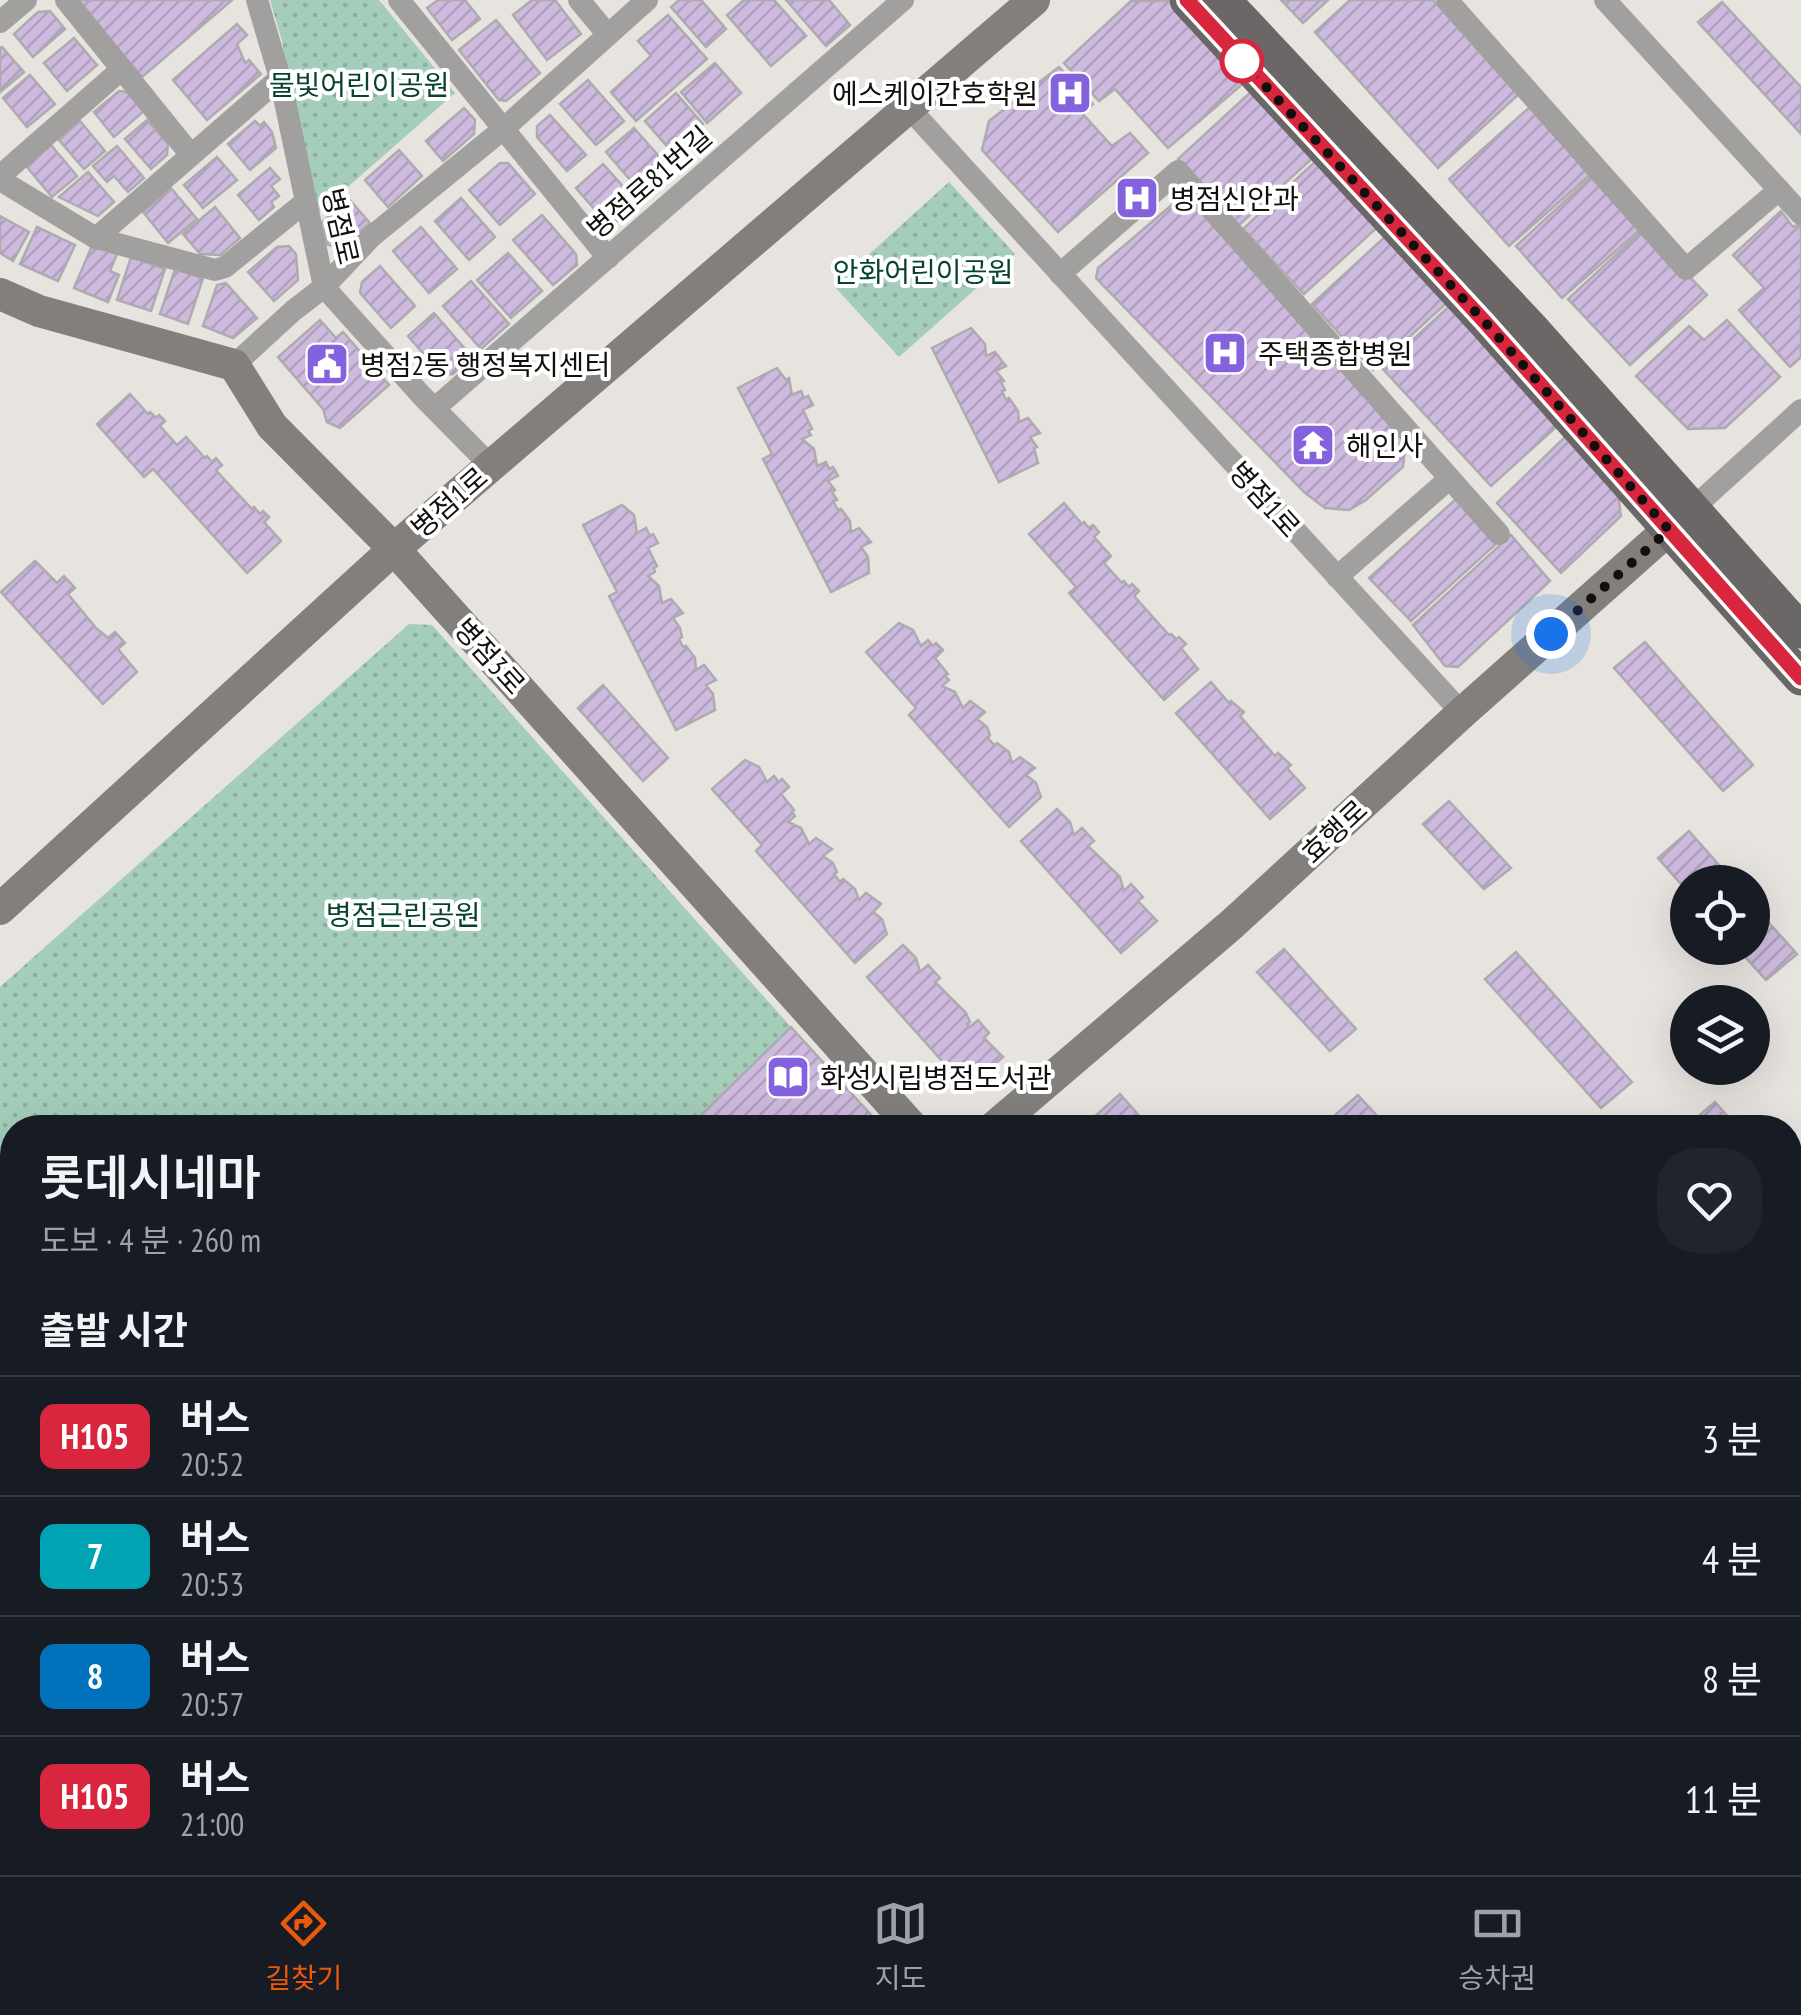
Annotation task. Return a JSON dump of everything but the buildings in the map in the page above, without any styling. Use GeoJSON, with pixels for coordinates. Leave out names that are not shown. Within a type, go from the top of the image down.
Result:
{"type":"FeatureCollection","features":[{"type":"Feature","properties":{"kind":"main road"},"geometry":{"type":"LineString","coordinates":[[1187,0],[1484,321],[1680,520],[1801,631]]}},
{"type":"Feature","properties":{"kind":"main road"},"geometry":{"type":"LineString","coordinates":[[1224,0],[1531,328],[1801,678]]}},
{"type":"Feature","properties":{"kind":"street"},"geometry":{"type":"LineString","coordinates":[[0,22],[26,0]]}},
{"type":"Feature","properties":{"kind":"street"},"geometry":{"type":"LineString","coordinates":[[66,0],[191,155]]}},
{"type":"Feature","properties":{"kind":"street","name":"병점로"},"geometry":{"type":"LineString","coordinates":[[257,0],[280,78],[324,287],[491,466]]}},
{"type":"Feature","properties":{"kind":"street"},"geometry":{"type":"LineString","coordinates":[[398,0],[608,258]]}},
{"type":"Feature","properties":{"kind":"street"},"geometry":{"type":"LineString","coordinates":[[580,0],[608,35]]}},
{"type":"Feature","properties":{"kind":"street"},"geometry":{"type":"LineString","coordinates":[[0,294],[39,311],[234,366],[324,287],[372,237],[502,130],[647,0]]}},
{"type":"Feature","properties":{"kind":"street","name":"병점로81번길"},"geometry":{"type":"LineString","coordinates":[[435,408],[903,0]]}},
{"type":"Feature","properties":{"kind":"street","name":"병점1로"},"geometry":{"type":"LineString","coordinates":[[0,909],[394,549],[1034,0]]}},
{"type":"Feature","properties":{"kind":"street"},"geometry":{"type":"LineString","coordinates":[[1446,0],[1686,269],[1779,190]]}},
{"type":"Feature","properties":{"kind":"street"},"geometry":{"type":"LineString","coordinates":[[1605,0],[1801,214]]}},
{"type":"Feature","properties":{"kind":"street"},"geometry":{"type":"LineString","coordinates":[[122,70],[0,178],[96,238],[215,270],[225,267],[304,203]]}},
{"type":"Feature","properties":{"kind":"street"},"geometry":{"type":"LineString","coordinates":[[96,238],[280,78]]}},
{"type":"Feature","properties":{"kind":"street","name":"병점1로"},"geometry":{"type":"LineString","coordinates":[[908,107],[1462,713]]}},
{"type":"Feature","properties":{"kind":"street"},"geometry":{"type":"LineString","coordinates":[[1060,274],[1178,171],[1498,534]]}},
{"type":"Feature","properties":{"kind":"street","name":"병점3로"},"geometry":{"type":"LineString","coordinates":[[234,366],[272,426],[394,549],[900,1115]]}},
{"type":"Feature","properties":{"kind":"street","name":"효행로"},"geometry":{"type":"LineString","coordinates":[[1009,1115],[1232,925],[1801,410]]}},
{"type":"Feature","properties":{"kind":"street"},"geometry":{"type":"LineString","coordinates":[[1337,577],[1450,478]]}},
{"type":"Feature","properties":{"kind":"green space","name":"물빛어린이공원"},"geometry":{"type":"Polygon","coordinates":[[[270,0],[379,0],[455,93],[317,214],[308,206],[282,41],[270,0]]]}},
{"type":"Feature","properties":{"kind":"green space","name":"안화어린이공원"},"geometry":{"type":"Polygon","coordinates":[[[949,182],[1015,254],[899,357],[834,286],[949,182]]]}},
{"type":"Feature","properties":{"kind":"green space","name":"병점근린공원"},"geometry":{"type":"Polygon","coordinates":[[[409,624],[432,625],[791,1027],[700,1115],[0,1115],[0,987],[409,624]]]}},
{"type":"Feature","properties":{"kind":"bus line","name":"H105"},"geometry":{"type":"LineString","coordinates":[[1187,0],[1484,321],[1801,678]]}},
{"type":"Feature","properties":{"kind":"place","name":"에스케이간호학원"},"geometry":{"type":"Point","coordinates":[1070,93]}},
{"type":"Feature","properties":{"kind":"place","name":"병점신안과"},"geometry":{"type":"Point","coordinates":[1137,198]}},
{"type":"Feature","properties":{"kind":"place","name":"주택종합병원"},"geometry":{"type":"Point","coordinates":[1225,353]}},
{"type":"Feature","properties":{"kind":"place","name":"병점2동 행정복지센터"},"geometry":{"type":"Point","coordinates":[327,364]}},
{"type":"Feature","properties":{"kind":"place","name":"해인사"},"geometry":{"type":"Point","coordinates":[1313,445]}},
{"type":"Feature","properties":{"kind":"place","name":"화성시립병점도서관"},"geometry":{"type":"Point","coordinates":[788,1077]}},
{"type":"Feature","properties":{"kind":"route"},"geometry":{"type":"LineString","coordinates":[[1242,61],[1484,321],[1669,530],[1551,634]]}}]}
